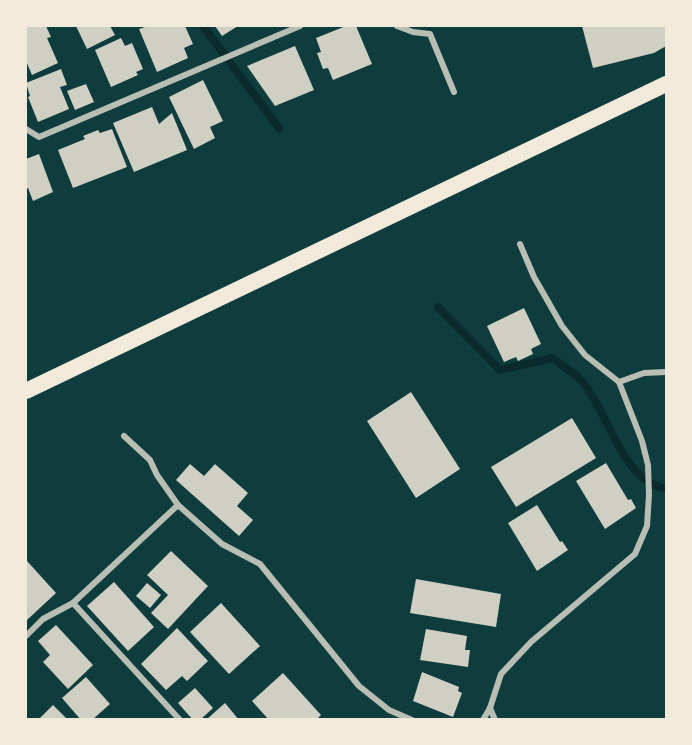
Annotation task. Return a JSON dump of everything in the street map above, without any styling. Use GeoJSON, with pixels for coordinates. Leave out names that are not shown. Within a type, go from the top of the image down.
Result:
{"type":"FeatureCollection","features":[{"type":"Feature","properties":{"kind":"highway"},"geometry":{"type":"LineString","coordinates":[[26,391],[666,84]]}},
{"type":"Feature","properties":{"kind":"street"},"geometry":{"type":"LineString","coordinates":[[26,129],[39,137],[300,26]]}},
{"type":"Feature","properties":{"kind":"street"},"geometry":{"type":"LineString","coordinates":[[397,26],[413,32],[430,34]]}},
{"type":"Feature","properties":{"kind":"street"},"geometry":{"type":"LineString","coordinates":[[432,26],[430,34],[454,92]]}},
{"type":"Feature","properties":{"kind":"street"},"geometry":{"type":"LineString","coordinates":[[483,720],[490,708],[501,674],[531,642],[635,554],[647,526],[648,465],[639,433],[619,382],[585,356],[562,326],[534,277],[520,244]]}},
{"type":"Feature","properties":{"kind":"street"},"geometry":{"type":"LineString","coordinates":[[619,382],[644,373],[666,372]]}},
{"type":"Feature","properties":{"kind":"street"},"geometry":{"type":"LineString","coordinates":[[124,436],[150,460],[178,505],[222,544],[260,564],[359,686],[389,710],[412,720]]}},
{"type":"Feature","properties":{"kind":"street"},"geometry":{"type":"LineString","coordinates":[[26,636],[43,619],[73,603],[178,505]]}},
{"type":"Feature","properties":{"kind":"street"},"geometry":{"type":"LineString","coordinates":[[73,603],[180,720]]}},
{"type":"Feature","properties":{"kind":"street"},"geometry":{"type":"LineString","coordinates":[[490,708],[495,720]]}},
{"type":"Feature","properties":{"kind":"building"},"geometry":{"type":"Polygon","coordinates":[[[46,26],[51,37],[47,38],[58,63],[32,75],[26,61],[26,27],[46,26]]]}},
{"type":"Feature","properties":{"kind":"building"},"geometry":{"type":"Polygon","coordinates":[[[76,26],[110,26],[115,35],[87,49],[76,26]]]}},
{"type":"Feature","properties":{"kind":"building"},"geometry":{"type":"Polygon","coordinates":[[[148,26],[185,26],[193,44],[184,48],[188,58],[157,72],[139,29],[148,26]]]}},
{"type":"Feature","properties":{"kind":"building"},"geometry":{"type":"Polygon","coordinates":[[[215,26],[238,26],[222,36],[215,26]]]}},
{"type":"Feature","properties":{"kind":"building"},"geometry":{"type":"Polygon","coordinates":[[[346,26],[356,26],[372,64],[333,80],[328,68],[323,69],[317,53],[321,52],[316,38],[346,26]]]}},
{"type":"Feature","properties":{"kind":"building"},"geometry":{"type":"Polygon","coordinates":[[[582,26],[666,26],[666,46],[654,53],[593,68],[582,26]]]}},
{"type":"Feature","properties":{"kind":"building"},"geometry":{"type":"Polygon","coordinates":[[[121,38],[125,46],[132,43],[143,69],[136,72],[138,75],[111,87],[95,50],[121,38]]]}},
{"type":"Feature","properties":{"kind":"building"},"geometry":{"type":"Polygon","coordinates":[[[295,46],[314,90],[275,106],[247,66],[295,46]]]}},
{"type":"Feature","properties":{"kind":"building"},"geometry":{"type":"Polygon","coordinates":[[[61,69],[67,85],[60,87],[69,109],[38,122],[28,97],[30,96],[26,83],[61,69]]]}},
{"type":"Feature","properties":{"kind":"building"},"geometry":{"type":"Polygon","coordinates":[[[203,80],[223,121],[210,127],[215,138],[194,149],[169,97],[203,80]]]}},
{"type":"Feature","properties":{"kind":"building"},"geometry":{"type":"Polygon","coordinates":[[[86,84],[94,102],[75,110],[67,91],[86,84]]]}},
{"type":"Feature","properties":{"kind":"building"},"geometry":{"type":"Polygon","coordinates":[[[152,107],[159,124],[172,113],[187,150],[134,172],[113,123],[152,107]]]}},
{"type":"Feature","properties":{"kind":"building"},"geometry":{"type":"Polygon","coordinates":[[[112,129],[127,167],[73,188],[58,150],[85,139],[83,136],[98,130],[100,133],[112,129]]]}},
{"type":"Feature","properties":{"kind":"building"},"geometry":{"type":"Polygon","coordinates":[[[39,154],[53,192],[33,201],[28,188],[26,189],[26,159],[39,154]]]}},
{"type":"Feature","properties":{"kind":"building"},"geometry":{"type":"Polygon","coordinates":[[[524,308],[541,344],[531,349],[533,354],[518,361],[516,357],[504,362],[487,326],[524,308]]]}},
{"type":"Feature","properties":{"kind":"building"},"geometry":{"type":"Polygon","coordinates":[[[411,392],[460,469],[416,498],[367,421],[411,392]]]}},
{"type":"Feature","properties":{"kind":"building"},"geometry":{"type":"Polygon","coordinates":[[[572,418],[596,458],[516,507],[491,467],[572,418]]]}},
{"type":"Feature","properties":{"kind":"building"},"geometry":{"type":"Polygon","coordinates":[[[606,463],[628,500],[631,499],[636,508],[605,529],[576,481],[606,463]]]}},
{"type":"Feature","properties":{"kind":"building"},"geometry":{"type":"Polygon","coordinates":[[[190,464],[204,476],[215,464],[248,493],[237,506],[253,520],[239,536],[176,480],[190,464]]]}},
{"type":"Feature","properties":{"kind":"building"},"geometry":{"type":"Polygon","coordinates":[[[537,505],[560,542],[562,541],[568,550],[537,571],[508,523],[537,505]]]}},
{"type":"Feature","properties":{"kind":"building"},"geometry":{"type":"Polygon","coordinates":[[[171,551],[208,586],[168,629],[151,613],[168,595],[147,575],[171,551]]]}},
{"type":"Feature","properties":{"kind":"building"},"geometry":{"type":"Polygon","coordinates":[[[27,561],[56,593],[26,621],[26,563],[27,561]]]}},
{"type":"Feature","properties":{"kind":"building"},"geometry":{"type":"Polygon","coordinates":[[[416,579],[501,594],[496,627],[410,613],[416,579]]]}},
{"type":"Feature","properties":{"kind":"building"},"geometry":{"type":"Polygon","coordinates":[[[114,582],[154,627],[128,651],[87,606],[114,582]]]}},
{"type":"Feature","properties":{"kind":"building"},"geometry":{"type":"Polygon","coordinates":[[[147,583],[161,595],[150,608],[136,596],[147,583]]]}},
{"type":"Feature","properties":{"kind":"building"},"geometry":{"type":"Polygon","coordinates":[[[221,603],[260,646],[229,674],[190,632],[221,603]]]}},
{"type":"Feature","properties":{"kind":"building"},"geometry":{"type":"Polygon","coordinates":[[[56,625],[93,665],[68,689],[43,662],[50,655],[38,641],[56,625]]]}},
{"type":"Feature","properties":{"kind":"building"},"geometry":{"type":"Polygon","coordinates":[[[177,628],[208,661],[187,681],[182,676],[166,690],[141,664],[177,628]]]}},
{"type":"Feature","properties":{"kind":"building"},"geometry":{"type":"Polygon","coordinates":[[[426,629],[467,636],[465,650],[470,650],[468,667],[420,660],[426,629]]]}},
{"type":"Feature","properties":{"kind":"building"},"geometry":{"type":"Polygon","coordinates":[[[422,672],[459,687],[458,691],[462,693],[453,717],[413,701],[422,672]]]}},
{"type":"Feature","properties":{"kind":"building"},"geometry":{"type":"Polygon","coordinates":[[[283,673],[321,715],[316,720],[269,720],[252,701],[283,673]]]}},
{"type":"Feature","properties":{"kind":"building"},"geometry":{"type":"Polygon","coordinates":[[[86,677],[110,704],[92,720],[81,720],[62,698],[86,677]]]}},
{"type":"Feature","properties":{"kind":"building"},"geometry":{"type":"Polygon","coordinates":[[[195,688],[213,708],[200,720],[193,720],[178,703],[195,688]]]}},
{"type":"Feature","properties":{"kind":"building"},"geometry":{"type":"Polygon","coordinates":[[[225,703],[239,720],[206,720],[225,703]]]}},
{"type":"Feature","properties":{"kind":"building"},"geometry":{"type":"Polygon","coordinates":[[[53,705],[68,720],[38,720],[53,705]]]}},
{"type":"Feature","properties":{"kind":"waterway"},"geometry":{"type":"LineString","coordinates":[[203,26],[279,128]]}},
{"type":"Feature","properties":{"kind":"waterway"},"geometry":{"type":"LineString","coordinates":[[438,307],[500,370],[553,358],[576,375],[590,392],[616,442],[637,472],[650,482],[666,489]]}}]}
